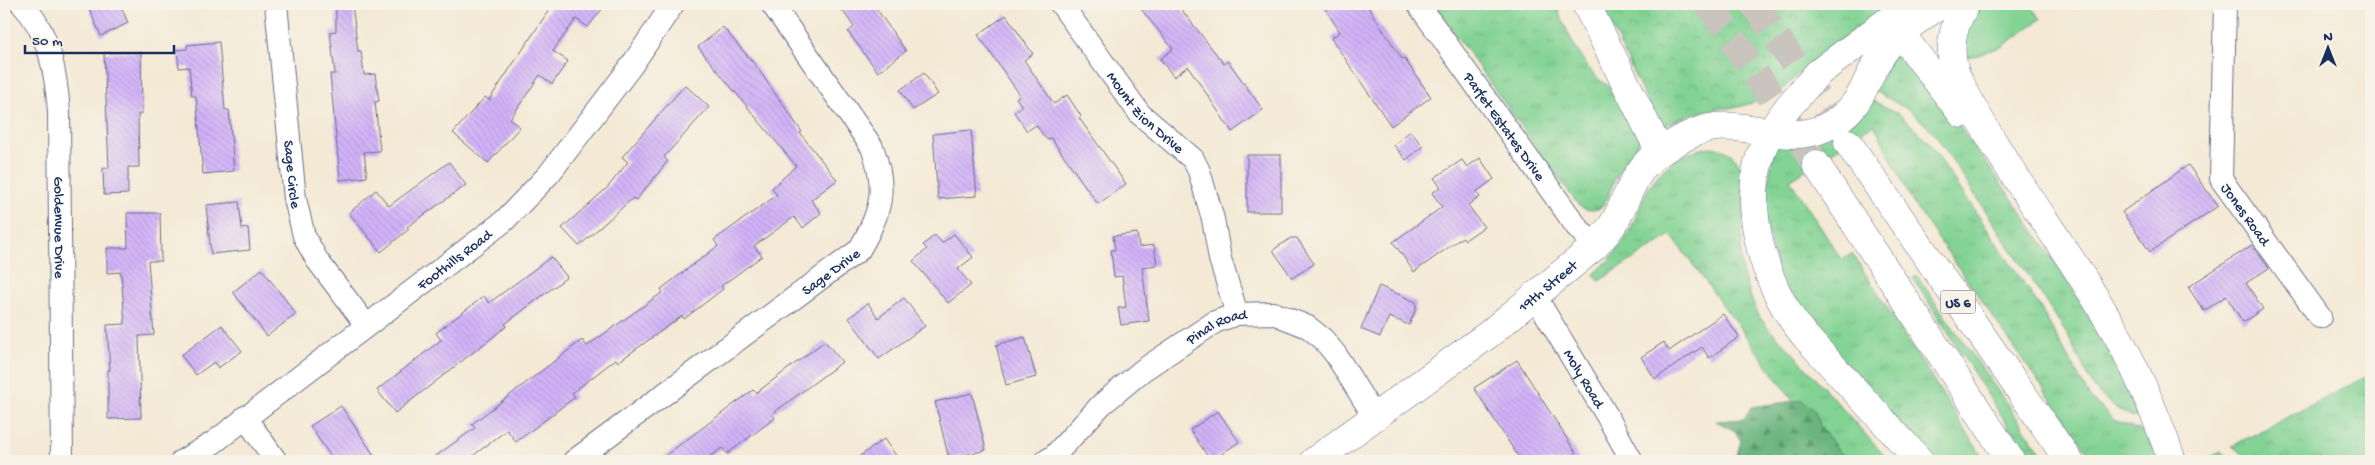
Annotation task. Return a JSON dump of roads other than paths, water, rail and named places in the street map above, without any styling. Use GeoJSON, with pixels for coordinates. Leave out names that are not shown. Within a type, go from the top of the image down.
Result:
{"type":"FeatureCollection","features":[{"type":"Feature","properties":{"kind":"main road"},"geometry":{"type":"LineString","coordinates":[[1586,4],[1660,152]]}},
{"type":"Feature","properties":{"kind":"main road","name":"19th Street"},"geometry":{"type":"LineString","coordinates":[[1314,461],[1489,334],[1595,246],[1609,230],[1636,177],[1646,163],[1660,152],[1689,134],[1709,128],[1732,127],[1770,132],[1808,133],[1822,129],[1845,116],[1856,105],[1880,58],[1891,30],[1912,4]]}},
{"type":"Feature","properties":{"kind":"main road","name":"19th Street"},"geometry":{"type":"LineString","coordinates":[[1770,132],[1789,106],[1818,73],[1891,30],[1942,4]]}},
{"type":"Feature","properties":{"kind":"main road"},"geometry":{"type":"LineString","coordinates":[[1966,4],[1954,30],[1952,51],[1956,72],[1968,97],[2032,204],[2082,277],[2116,332],[2147,397],[2172,461]]}},
{"type":"Feature","properties":{"kind":"main road"},"geometry":{"type":"LineString","coordinates":[[1891,30],[2032,204]]}},
{"type":"Feature","properties":{"kind":"main road"},"geometry":{"type":"LineString","coordinates":[[1770,132],[1764,144],[1758,170],[1755,204],[1759,245],[1770,279],[1787,312],[1804,335],[1920,461]]}},
{"type":"Feature","properties":{"kind":"main road","name":"US 6"},"geometry":{"type":"LineString","coordinates":[[1848,143],[2069,461]]}},
{"type":"Feature","properties":{"kind":"main road","name":"US 6"},"geometry":{"type":"LineString","coordinates":[[1816,164],[2011,461]]}},
{"type":"Feature","properties":{"kind":"street","name":"Goldenvue Drive"},"geometry":{"type":"LineString","coordinates":[[22,4],[43,34],[56,70],[59,112],[62,461]]}},
{"type":"Feature","properties":{"kind":"street","name":"Sage Circle"},"geometry":{"type":"LineString","coordinates":[[276,4],[295,199],[304,236],[317,260],[366,325]]}},
{"type":"Feature","properties":{"kind":"street","name":"Foothills Road"},"geometry":{"type":"LineString","coordinates":[[182,461],[213,443],[482,238],[523,202],[549,174],[632,65],[673,4]]}},
{"type":"Feature","properties":{"kind":"street","name":"Sage Drive"},"geometry":{"type":"LineString","coordinates":[[574,461],[859,250],[874,224],[881,202],[881,181],[879,166],[872,147],[772,4]]}},
{"type":"Feature","properties":{"kind":"street","name":"Mount Zion Drive"},"geometry":{"type":"LineString","coordinates":[[1061,4],[1140,114],[1193,159],[1199,171],[1213,219],[1220,259],[1237,314]]}},
{"type":"Feature","properties":{"kind":"street","name":"Parfet Estates Drive"},"geometry":{"type":"LineString","coordinates":[[1418,4],[1577,227],[1595,246]]}},
{"type":"Feature","properties":{"kind":"street","name":"Jones Road"},"geometry":{"type":"LineString","coordinates":[[2225,4],[2221,179],[2320,317]]}},
{"type":"Feature","properties":{"kind":"street","name":"Moly Road"},"geometry":{"type":"LineString","coordinates":[[1535,296],[1632,461]]}},
{"type":"Feature","properties":{"kind":"street","name":"Pinal Road"},"geometry":{"type":"LineString","coordinates":[[1051,459],[1101,405],[1143,370],[1215,322],[1237,314],[1273,313],[1308,327],[1323,339],[1336,355],[1374,418]]}},
{"type":"Feature","properties":{"kind":"street"},"geometry":{"type":"LineString","coordinates":[[245,417],[276,461]]}},
{"type":"Feature","properties":{"kind":"tunnel"},"geometry":{"type":"LineString","coordinates":[[1709,4],[1816,164]]}},
{"type":"Feature","properties":{"kind":"tunnel"},"geometry":{"type":"LineString","coordinates":[[1754,4],[1847,142]]}}]}
